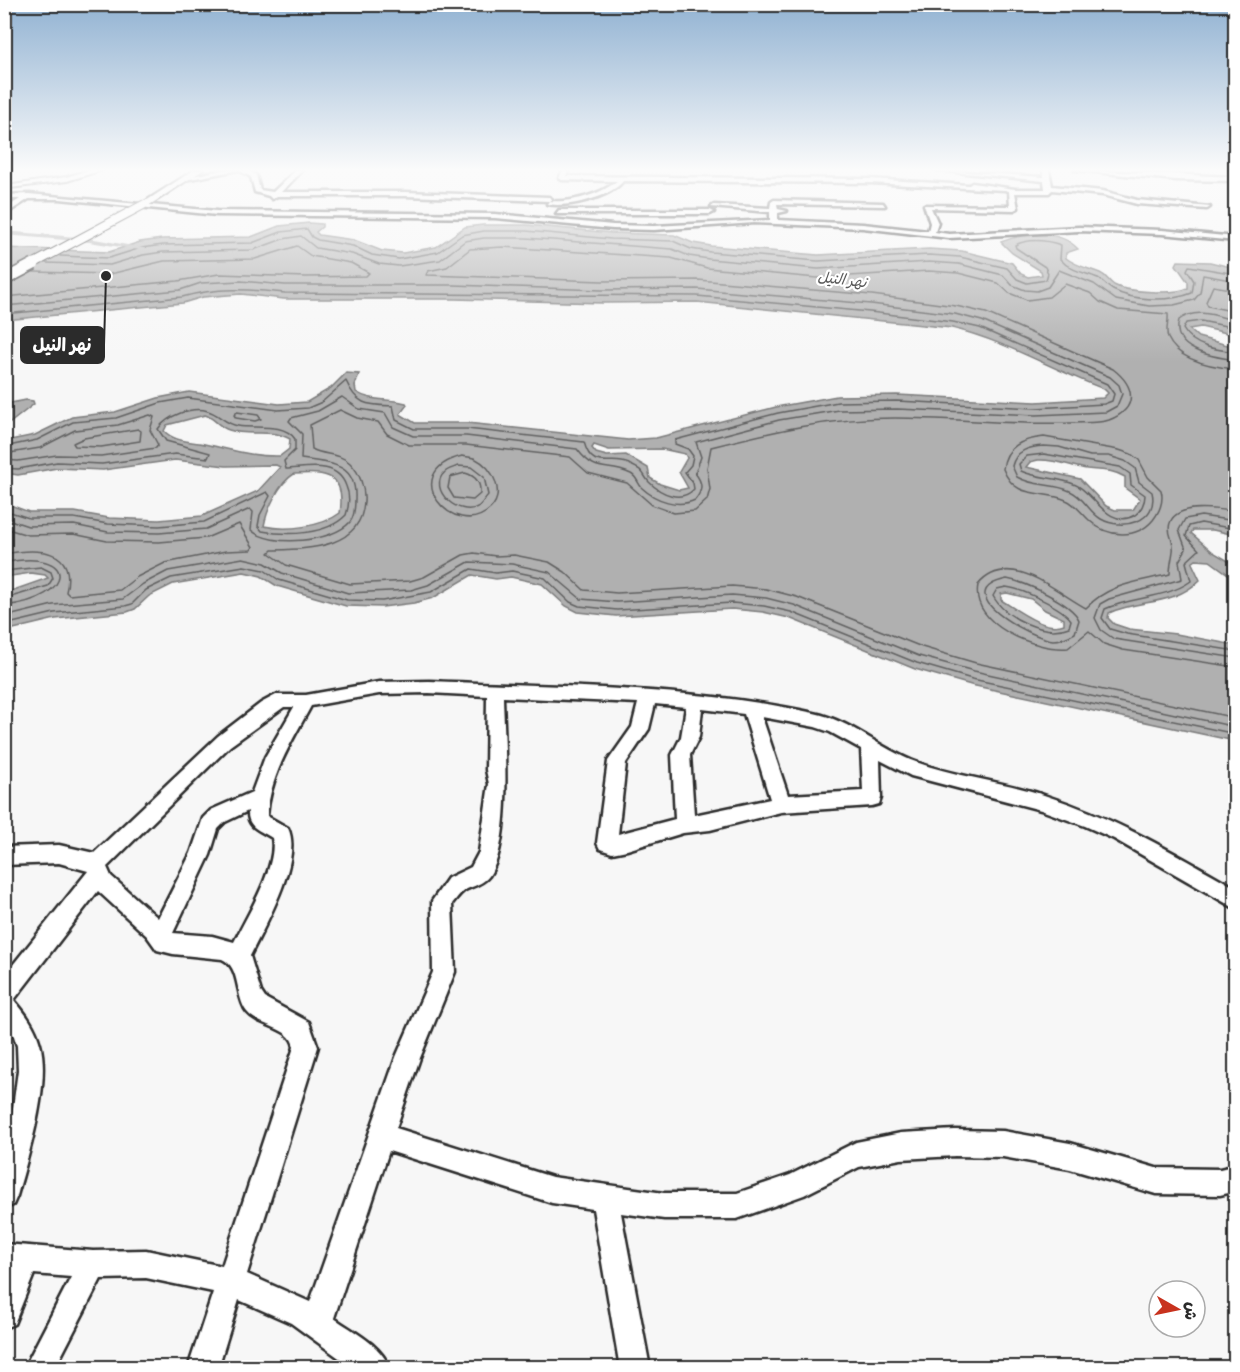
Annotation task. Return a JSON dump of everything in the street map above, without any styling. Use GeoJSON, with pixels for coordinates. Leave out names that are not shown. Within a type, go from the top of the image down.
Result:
{"type":"FeatureCollection","features":[{"type":"Feature","properties":{"kind":"main road"},"geometry":{"type":"LineString","coordinates":[[4,273],[79,234]]}},
{"type":"Feature","properties":{"kind":"main road"},"geometry":{"type":"LineString","coordinates":[[4,280],[84,234]]}},
{"type":"Feature","properties":{"kind":"street"},"geometry":{"type":"LineString","coordinates":[[922,234],[983,234]]}},
{"type":"Feature","properties":{"kind":"street"},"geometry":{"type":"LineString","coordinates":[[1183,234],[1236,239]]}},
{"type":"Feature","properties":{"kind":"street"},"geometry":{"type":"LineString","coordinates":[[4,995],[97,869],[224,741],[267,708],[282,700],[306,701],[358,691],[408,687],[648,697],[751,708],[816,720],[836,727],[911,768],[1042,802],[1092,820],[1121,833],[1236,899]]}},
{"type":"Feature","properties":{"kind":"street"},"geometry":{"type":"LineString","coordinates":[[317,1324],[408,1057],[444,972],[442,901],[455,885],[478,874],[489,852],[498,784],[495,770],[495,690]]}},
{"type":"Feature","properties":{"kind":"street"},"geometry":{"type":"LineString","coordinates":[[648,697],[640,729],[617,761],[606,840],[612,844],[781,804],[872,798],[870,746]]}},
{"type":"Feature","properties":{"kind":"street"},"geometry":{"type":"LineString","coordinates":[[203,1368],[306,1047],[303,1031],[295,1024],[277,1019],[257,1006],[248,990],[238,957],[275,876],[284,843],[280,832],[257,819],[260,797],[266,777],[306,701]]}},
{"type":"Feature","properties":{"kind":"street"},"geometry":{"type":"LineString","coordinates":[[685,825],[681,755],[690,737],[695,702]]}},
{"type":"Feature","properties":{"kind":"street"},"geometry":{"type":"LineString","coordinates":[[751,708],[781,804]]}},
{"type":"Feature","properties":{"kind":"street"},"geometry":{"type":"LineString","coordinates":[[160,937],[200,855],[210,824],[218,816],[260,797]]}},
{"type":"Feature","properties":{"kind":"street"},"geometry":{"type":"LineString","coordinates":[[4,856],[59,854],[80,858],[97,869],[104,883],[160,937],[171,944],[224,950],[238,957]]}},
{"type":"Feature","properties":{"kind":"street"},"geometry":{"type":"LineString","coordinates":[[4,1005],[23,1029],[29,1046],[30,1070],[24,1123],[4,1196]]}},
{"type":"Feature","properties":{"kind":"street"},"geometry":{"type":"LineString","coordinates":[[381,1136],[552,1190],[664,1206],[737,1206],[795,1186],[856,1155],[901,1146],[955,1143],[1003,1144],[1071,1156],[1156,1181],[1220,1182],[1236,1178]]}},
{"type":"Feature","properties":{"kind":"street"},"geometry":{"type":"LineString","coordinates":[[605,1199],[635,1368]]}},
{"type":"Feature","properties":{"kind":"street"},"geometry":{"type":"LineString","coordinates":[[4,1314],[15,1258],[93,1266],[146,1264],[232,1282],[301,1313],[375,1368]]}},
{"type":"Feature","properties":{"kind":"street"},"geometry":{"type":"LineString","coordinates":[[39,1368],[93,1266]]}},
{"type":"Feature","properties":{"kind":"water"},"geometry":{"type":"Polygon","coordinates":[[[259,234],[318,234],[354,240],[382,251],[403,253],[436,247],[455,234],[674,235],[693,243],[711,246],[818,255],[929,249],[962,251],[1012,263],[1021,274],[1028,277],[1042,275],[1041,271],[1012,253],[1001,242],[1020,236],[1041,235],[1062,238],[1078,249],[1066,253],[1066,258],[1102,274],[1114,285],[1129,289],[1151,292],[1188,288],[1188,282],[1176,265],[1178,261],[1210,262],[1235,268],[1235,335],[1201,327],[1189,329],[1198,337],[1235,347],[1235,535],[1213,530],[1193,530],[1191,533],[1213,552],[1235,565],[1235,579],[1210,561],[1196,560],[1192,563],[1200,580],[1190,588],[1168,598],[1109,613],[1108,618],[1114,624],[1129,629],[1176,634],[1235,645],[1235,741],[971,685],[915,669],[789,618],[763,612],[732,609],[616,616],[578,612],[566,606],[542,584],[511,577],[496,579],[472,575],[433,598],[382,607],[346,606],[277,586],[261,576],[244,572],[173,584],[149,596],[135,609],[127,612],[55,619],[5,631],[5,593],[48,578],[45,575],[31,573],[5,577],[5,503],[29,512],[75,512],[109,518],[159,520],[202,516],[258,491],[280,467],[276,465],[226,466],[175,460],[103,470],[57,468],[18,475],[5,473],[5,441],[35,435],[72,417],[115,412],[158,398],[189,392],[279,404],[307,402],[331,388],[346,373],[359,374],[355,385],[356,392],[374,399],[406,403],[407,405],[400,414],[415,423],[467,423],[628,440],[656,438],[776,407],[837,396],[897,395],[1036,402],[1103,398],[1108,393],[1104,389],[991,340],[952,328],[697,302],[284,299],[241,294],[203,297],[183,303],[5,320],[5,248],[109,252],[140,242],[162,239],[251,237],[259,234]],[[205,415],[167,425],[164,431],[176,439],[259,455],[280,456],[289,449],[290,439],[283,436],[236,432],[222,427],[205,415]],[[594,445],[592,448],[596,453],[607,456],[626,455],[648,468],[650,478],[660,484],[679,490],[688,488],[679,472],[687,458],[685,454],[662,449],[609,450],[594,445]],[[1038,460],[1030,462],[1026,467],[1080,479],[1106,506],[1115,510],[1133,510],[1140,499],[1125,488],[1125,477],[1115,473],[1038,460]],[[294,474],[271,504],[264,526],[304,527],[324,522],[340,513],[340,490],[332,478],[316,474],[294,474]],[[1007,593],[1001,594],[1001,600],[1040,623],[1056,626],[1064,624],[1064,619],[1045,610],[1031,599],[1007,593]]]}},
{"type":"Feature","properties":{"kind":"water"},"geometry":{"type":"Polygon","coordinates":[[[33,401],[34,404],[5,427],[5,404],[33,401]]]}},
{"type":"Feature","properties":{"kind":"waterway"},"geometry":{"type":"LineString","coordinates":[[16,234],[89,240],[146,249]]}},
{"type":"Feature","properties":{"kind":"place","name":"نهر النيل"},"geometry":{"type":"Point","coordinates":[106,276]}}]}
